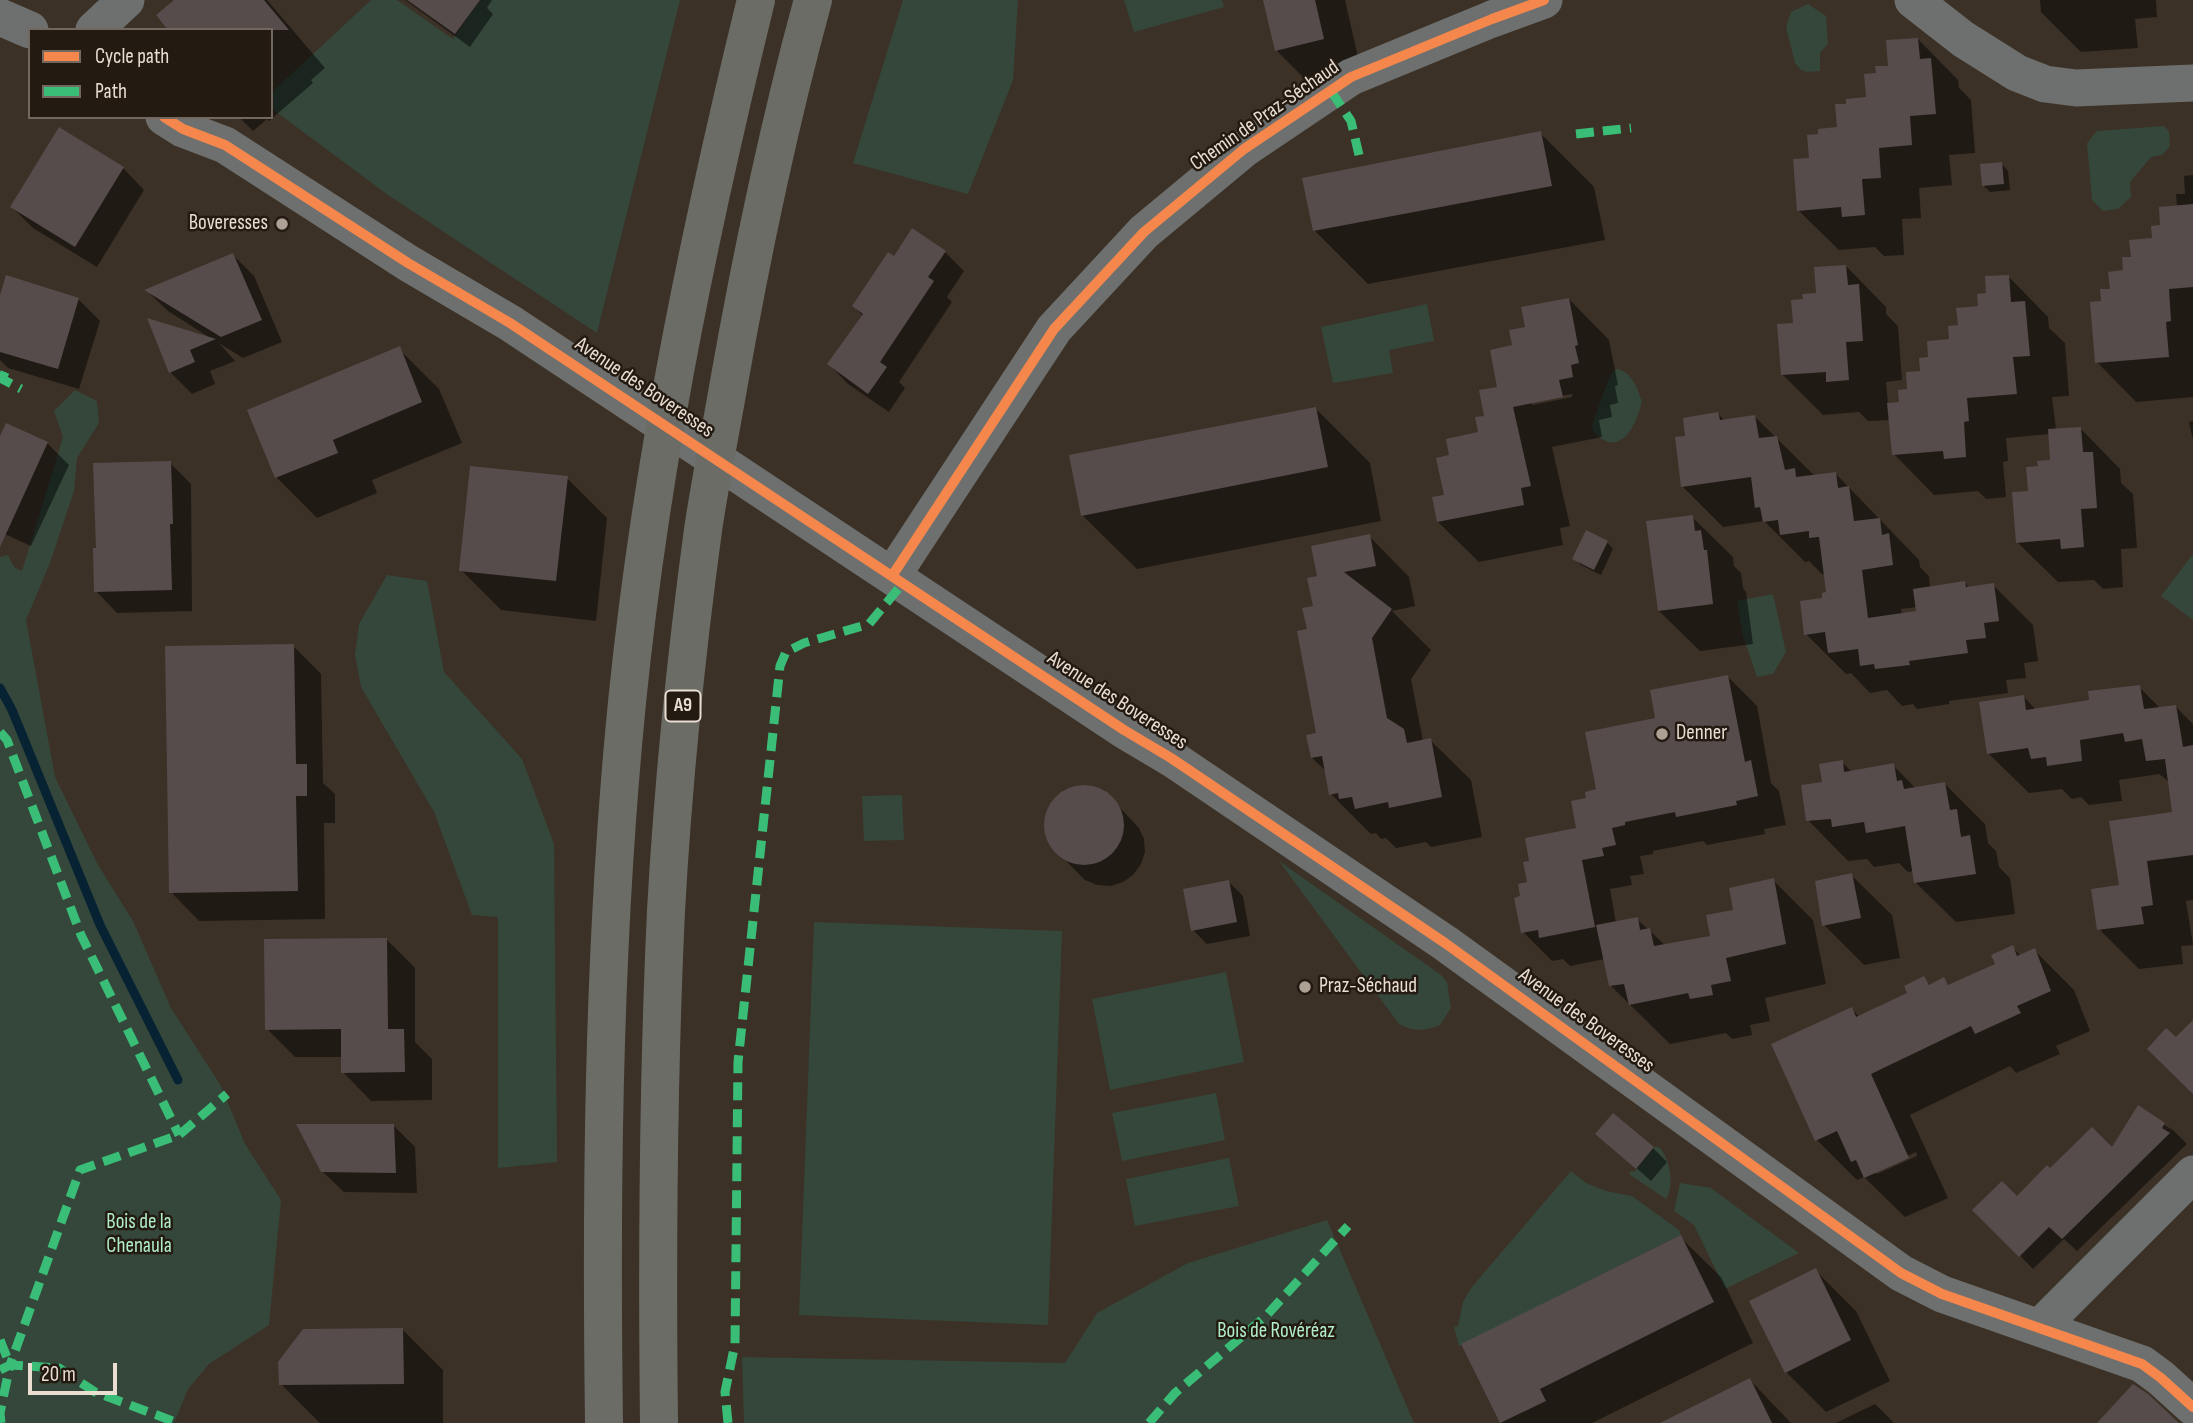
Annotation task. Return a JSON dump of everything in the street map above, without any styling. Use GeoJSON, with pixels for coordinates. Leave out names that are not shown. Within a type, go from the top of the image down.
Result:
{"type":"FeatureCollection","features":[{"type":"Feature","properties":{"kind":"highway"},"geometry":{"type":"LineString","coordinates":[[604,1423],[603,1168],[606,1046],[610,930],[623,743],[638,614],[675,367],[709,194],[756,0]]}},
{"type":"Feature","properties":{"kind":"highway","name":"A9"},"geometry":{"type":"LineString","coordinates":[[659,1423],[658,1212],[661,1052],[667,908],[680,736],[704,528],[748,273],[781,124],[813,0]]}},
{"type":"Feature","properties":{"kind":"street"},"geometry":{"type":"LineString","coordinates":[[96,28],[126,0]]}},
{"type":"Feature","properties":{"kind":"street","name":"Chemin de Praz-Séchaud"},"geometry":{"type":"LineString","coordinates":[[892,576],[1054,329],[1144,232],[1244,149],[1351,77],[1544,0]]}},
{"type":"Feature","properties":{"kind":"street"},"geometry":{"type":"LineString","coordinates":[[1913,0],[1963,39],[2017,73],[2045,84],[2076,88],[2193,83]]}},
{"type":"Feature","properties":{"kind":"street"},"geometry":{"type":"LineString","coordinates":[[0,17],[28,29]]}},
{"type":"Feature","properties":{"kind":"street","name":"Avenue des Boveresses"},"geometry":{"type":"LineString","coordinates":[[167,119],[214,143],[225,145],[592,376],[1193,773],[1438,939],[1901,1273],[1942,1294],[2141,1364],[2193,1406]]}},
{"type":"Feature","properties":{"kind":"street"},"geometry":{"type":"LineString","coordinates":[[2040,1327],[2193,1174]]}},
{"type":"Feature","properties":{"kind":"green space"},"geometry":{"type":"Polygon","coordinates":[[[371,0],[397,0],[453,39],[480,0],[680,0],[597,333],[388,195],[273,109],[273,91],[371,0]]]}},
{"type":"Feature","properties":{"kind":"green space"},"geometry":{"type":"Polygon","coordinates":[[[903,0],[1018,0],[1013,80],[968,194],[853,163],[903,0]]]}},
{"type":"Feature","properties":{"kind":"green space"},"geometry":{"type":"Polygon","coordinates":[[[1124,0],[1222,0],[1224,7],[1134,32],[1124,0]]]}},
{"type":"Feature","properties":{"kind":"green space"},"geometry":{"type":"Polygon","coordinates":[[[1808,4],[1826,16],[1828,44],[1820,53],[1820,71],[1807,72],[1795,63],[1786,27],[1791,12],[1808,4]]]}},
{"type":"Feature","properties":{"kind":"green space"},"geometry":{"type":"Polygon","coordinates":[[[2164,126],[2169,131],[2170,146],[2162,155],[2151,157],[2130,182],[2131,197],[2118,209],[2103,211],[2092,200],[2087,143],[2097,131],[2164,126]]]}},
{"type":"Feature","properties":{"kind":"green space"},"geometry":{"type":"Polygon","coordinates":[[[1427,304],[1434,341],[1389,350],[1393,373],[1333,383],[1321,327],[1427,304]]]}},
{"type":"Feature","properties":{"kind":"green space"},"geometry":{"type":"Polygon","coordinates":[[[1617,369],[1630,377],[1642,402],[1631,429],[1619,441],[1611,442],[1593,431],[1592,425],[1609,378],[1617,369]]]}},
{"type":"Feature","properties":{"kind":"green space","name":"Bois de la Chenaula"},"geometry":{"type":"Polygon","coordinates":[[[75,390],[97,401],[99,423],[77,458],[74,491],[50,563],[26,620],[55,777],[98,865],[133,921],[171,1008],[221,1086],[245,1144],[281,1200],[269,1325],[209,1364],[188,1389],[174,1423],[0,1423],[0,557],[8,555],[14,567],[22,571],[63,437],[54,411],[75,390]]]}},
{"type":"Feature","properties":{"kind":"green space"},"geometry":{"type":"Polygon","coordinates":[[[2193,554],[2193,620],[2161,596],[2193,554]]]}},
{"type":"Feature","properties":{"kind":"green space"},"geometry":{"type":"Polygon","coordinates":[[[387,575],[427,581],[444,672],[522,759],[554,844],[557,1162],[498,1168],[498,917],[472,915],[434,812],[361,687],[355,655],[359,624],[387,575]]]}},
{"type":"Feature","properties":{"kind":"green space"},"geometry":{"type":"Polygon","coordinates":[[[1773,594],[1786,652],[1773,674],[1757,677],[1743,636],[1737,601],[1773,594]]]}},
{"type":"Feature","properties":{"kind":"green space"},"geometry":{"type":"Polygon","coordinates":[[[902,795],[904,840],[864,841],[862,796],[902,795]]]}},
{"type":"Feature","properties":{"kind":"green space"},"geometry":{"type":"Polygon","coordinates":[[[1279,861],[1441,975],[1447,982],[1451,1008],[1440,1025],[1420,1030],[1399,1024],[1279,861]]]}},
{"type":"Feature","properties":{"kind":"green space"},"geometry":{"type":"Polygon","coordinates":[[[814,922],[1062,931],[1048,1325],[799,1315],[814,922]]]}},
{"type":"Feature","properties":{"kind":"green space"},"geometry":{"type":"Polygon","coordinates":[[[1226,972],[1244,1062],[1110,1090],[1092,999],[1226,972]]]}},
{"type":"Feature","properties":{"kind":"green space"},"geometry":{"type":"Polygon","coordinates":[[[1216,1093],[1225,1140],[1122,1161],[1112,1113],[1216,1093]]]}},
{"type":"Feature","properties":{"kind":"green space"},"geometry":{"type":"Polygon","coordinates":[[[1654,1147],[1659,1147],[1663,1152],[1668,1165],[1671,1179],[1666,1199],[1629,1174],[1634,1172],[1654,1147]]]}},
{"type":"Feature","properties":{"kind":"green space"},"geometry":{"type":"Polygon","coordinates":[[[1229,1158],[1239,1206],[1135,1226],[1126,1179],[1229,1158]]]}},
{"type":"Feature","properties":{"kind":"green space"},"geometry":{"type":"Polygon","coordinates":[[[1571,1171],[1586,1183],[1606,1191],[1632,1196],[1679,1230],[1681,1235],[1459,1346],[1454,1327],[1458,1326],[1463,1302],[1471,1288],[1571,1171]]]}},
{"type":"Feature","properties":{"kind":"green space"},"geometry":{"type":"Polygon","coordinates":[[[1680,1183],[1711,1188],[1799,1253],[1725,1289],[1694,1225],[1674,1211],[1680,1183]]]}},
{"type":"Feature","properties":{"kind":"green space","name":"Bois de Rovéréaz"},"geometry":{"type":"Polygon","coordinates":[[[1327,1220],[1414,1423],[744,1423],[742,1357],[1065,1363],[1097,1313],[1188,1263],[1327,1220]]]}},
{"type":"Feature","properties":{"kind":"building"},"geometry":{"type":"Polygon","coordinates":[[[174,0],[264,0],[289,30],[166,28],[156,15],[174,0]]]}},
{"type":"Feature","properties":{"kind":"building"},"geometry":{"type":"Polygon","coordinates":[[[407,0],[480,0],[455,34],[407,0]]]}},
{"type":"Feature","properties":{"kind":"building"},"geometry":{"type":"Polygon","coordinates":[[[1263,0],[1315,0],[1324,39],[1275,51],[1263,0]]]}},
{"type":"Feature","properties":{"kind":"building"},"geometry":{"type":"Polygon","coordinates":[[[1918,38],[1920,59],[1931,58],[1936,114],[1910,116],[1912,145],[1879,148],[1881,178],[1862,179],[1865,215],[1842,217],[1841,207],[1797,211],[1793,159],[1809,158],[1807,135],[1818,134],[1818,129],[1837,127],[1835,104],[1846,104],[1846,99],[1866,97],[1864,74],[1876,73],[1875,66],[1888,66],[1886,40],[1918,38]]]}},
{"type":"Feature","properties":{"kind":"building"},"geometry":{"type":"Polygon","coordinates":[[[59,127],[124,167],[75,247],[10,207],[59,127]]]}},
{"type":"Feature","properties":{"kind":"building"},"geometry":{"type":"Polygon","coordinates":[[[1541,131],[1552,186],[1313,231],[1302,178],[1541,131]]]}},
{"type":"Feature","properties":{"kind":"building"},"geometry":{"type":"Polygon","coordinates":[[[2002,162],[2004,184],[1982,186],[1980,164],[2002,162]]]}},
{"type":"Feature","properties":{"kind":"building"},"geometry":{"type":"Polygon","coordinates":[[[2193,204],[2193,287],[2169,289],[2171,321],[2166,322],[2169,357],[2095,363],[2090,302],[2101,301],[2100,289],[2110,289],[2108,272],[2123,270],[2122,257],[2131,257],[2129,240],[2152,238],[2151,226],[2160,225],[2159,207],[2193,204]]]}},
{"type":"Feature","properties":{"kind":"building"},"geometry":{"type":"Polygon","coordinates":[[[912,228],[946,251],[928,277],[934,281],[880,362],[887,367],[868,394],[827,364],[863,314],[852,306],[888,252],[894,256],[912,228]]]}},
{"type":"Feature","properties":{"kind":"building"},"geometry":{"type":"Polygon","coordinates":[[[233,253],[262,320],[221,337],[144,290],[233,253]]]}},
{"type":"Feature","properties":{"kind":"building"},"geometry":{"type":"Polygon","coordinates":[[[1846,265],[1848,285],[1859,284],[1863,341],[1846,342],[1849,380],[1826,382],[1826,372],[1781,375],[1777,324],[1793,323],[1791,300],[1803,299],[1802,294],[1816,293],[1814,267],[1846,265]]]}},
{"type":"Feature","properties":{"kind":"building"},"geometry":{"type":"Polygon","coordinates":[[[6,275],[79,298],[58,369],[0,352],[0,295],[6,275]]]}},
{"type":"Feature","properties":{"kind":"building"},"geometry":{"type":"Polygon","coordinates":[[[2009,275],[2011,302],[2025,301],[2030,356],[2013,357],[2017,394],[1967,398],[1969,421],[1964,422],[1966,457],[1944,459],[1943,451],[1892,455],[1887,403],[1899,402],[1898,390],[1907,389],[1906,372],[1920,371],[1919,358],[1928,357],[1927,341],[1949,339],[1948,326],[1958,325],[1956,308],[1978,306],[1977,294],[1986,293],[1985,276],[2009,275]]]}},
{"type":"Feature","properties":{"kind":"building"},"geometry":{"type":"Polygon","coordinates":[[[1569,298],[1579,363],[1571,365],[1573,377],[1559,380],[1563,397],[1513,407],[1531,486],[1521,488],[1524,505],[1437,522],[1432,497],[1444,495],[1436,458],[1449,455],[1446,439],[1478,432],[1475,417],[1484,416],[1479,390],[1497,387],[1490,350],[1512,345],[1509,330],[1525,327],[1521,307],[1569,298]]]}},
{"type":"Feature","properties":{"kind":"building"},"geometry":{"type":"Polygon","coordinates":[[[147,318],[216,339],[190,350],[195,362],[169,373],[147,318]]]}},
{"type":"Feature","properties":{"kind":"building"},"geometry":{"type":"Polygon","coordinates":[[[400,346],[422,402],[333,440],[338,453],[275,478],[247,410],[400,346]]]}},
{"type":"Feature","properties":{"kind":"building"},"geometry":{"type":"Polygon","coordinates":[[[1316,407],[1328,467],[1081,516],[1069,455],[1316,407]]]}},
{"type":"Feature","properties":{"kind":"building"},"geometry":{"type":"Polygon","coordinates":[[[1718,412],[1720,420],[1755,415],[1759,438],[1777,436],[1785,470],[1795,468],[1796,477],[1836,472],[1838,488],[1849,486],[1854,521],[1880,518],[1882,535],[1889,533],[1893,565],[1862,570],[1868,618],[1916,611],[1913,589],[1965,581],[1966,587],[1994,583],[1999,621],[1984,623],[1986,638],[1966,640],[1968,653],[1909,661],[1910,665],[1875,669],[1874,664],[1860,666],[1858,649],[1828,653],[1825,632],[1804,635],[1800,601],[1822,598],[1822,593],[1826,592],[1819,537],[1809,538],[1809,531],[1780,535],[1778,520],[1763,522],[1760,507],[1755,508],[1751,477],[1681,487],[1675,437],[1685,436],[1683,418],[1718,412]]]}},
{"type":"Feature","properties":{"kind":"building"},"geometry":{"type":"Polygon","coordinates":[[[6,423],[48,442],[0,547],[0,436],[6,423]]]}},
{"type":"Feature","properties":{"kind":"building"},"geometry":{"type":"Polygon","coordinates":[[[2081,427],[2083,452],[2093,452],[2097,508],[2081,509],[2084,547],[2061,549],[2060,539],[2016,543],[2012,492],[2028,491],[2026,467],[2038,466],[2037,461],[2050,460],[2048,429],[2081,427]]]}},
{"type":"Feature","properties":{"kind":"building"},"geometry":{"type":"Polygon","coordinates":[[[171,461],[172,590],[94,592],[93,548],[96,548],[93,463],[171,461]]]}},
{"type":"Feature","properties":{"kind":"building"},"geometry":{"type":"Polygon","coordinates":[[[470,466],[568,476],[556,581],[459,571],[470,466]]]}},
{"type":"Feature","properties":{"kind":"building"},"geometry":{"type":"Polygon","coordinates":[[[1693,515],[1695,531],[1701,530],[1704,550],[1707,550],[1713,604],[1658,611],[1646,521],[1693,515]]]}},
{"type":"Feature","properties":{"kind":"building"},"geometry":{"type":"Polygon","coordinates":[[[1586,530],[1608,541],[1594,570],[1572,559],[1586,530]]]}},
{"type":"Feature","properties":{"kind":"building"},"geometry":{"type":"Polygon","coordinates":[[[1370,534],[1376,566],[1344,572],[1392,609],[1372,638],[1387,718],[1404,729],[1407,743],[1431,738],[1442,797],[1389,808],[1388,802],[1355,809],[1352,797],[1339,799],[1338,793],[1329,795],[1322,756],[1311,758],[1306,735],[1316,733],[1297,631],[1307,629],[1302,608],[1313,606],[1307,578],[1317,576],[1311,546],[1370,534]]]}},
{"type":"Feature","properties":{"kind":"building"},"geometry":{"type":"Polygon","coordinates":[[[294,644],[296,764],[307,764],[307,796],[296,796],[298,891],[169,893],[165,646],[294,644]]]}},
{"type":"Feature","properties":{"kind":"building"},"geometry":{"type":"Polygon","coordinates":[[[1728,675],[1745,762],[1751,760],[1758,796],[1736,801],[1737,805],[1676,817],[1675,812],[1625,822],[1625,825],[1612,828],[1616,845],[1602,848],[1604,856],[1582,860],[1595,927],[1539,938],[1538,930],[1521,933],[1514,898],[1520,896],[1518,884],[1527,882],[1523,862],[1529,861],[1525,838],[1576,828],[1571,801],[1586,798],[1585,792],[1596,789],[1585,732],[1655,718],[1650,690],[1728,675]]]}},
{"type":"Feature","properties":{"kind":"building"},"geometry":{"type":"Polygon","coordinates":[[[2140,685],[2144,709],[2176,705],[2183,747],[2193,745],[2193,855],[2147,861],[2153,905],[2141,907],[2144,924],[2097,930],[2091,889],[2119,885],[2109,821],[2172,812],[2165,759],[2146,761],[2142,739],[2125,742],[2123,733],[2080,740],[2082,761],[2047,766],[2046,757],[2031,759],[2028,748],[1987,754],[1979,702],[2024,695],[2026,710],[2089,700],[2088,691],[2140,685]]]}},
{"type":"Feature","properties":{"kind":"building"},"geometry":{"type":"Polygon","coordinates":[[[1843,760],[1844,772],[1894,763],[1897,781],[1902,780],[1904,789],[1945,782],[1950,810],[1957,809],[1961,837],[1970,835],[1976,874],[1914,883],[1905,826],[1866,833],[1864,822],[1832,827],[1831,819],[1806,821],[1801,785],[1822,782],[1819,764],[1843,760]]]}},
{"type":"Feature","properties":{"kind":"building"},"geometry":{"type":"Polygon","coordinates":[[[1084,785],[1099,788],[1112,797],[1121,810],[1124,825],[1121,840],[1112,853],[1099,862],[1084,865],[1069,862],[1056,853],[1047,840],[1044,825],[1047,810],[1056,797],[1069,788],[1084,785]]]}},
{"type":"Feature","properties":{"kind":"building"},"geometry":{"type":"Polygon","coordinates":[[[1852,873],[1861,918],[1822,926],[1815,881],[1852,873]]]}},
{"type":"Feature","properties":{"kind":"building"},"geometry":{"type":"Polygon","coordinates":[[[1774,878],[1786,944],[1726,958],[1731,981],[1711,985],[1713,995],[1690,999],[1688,993],[1629,1005],[1624,984],[1609,986],[1596,925],[1638,917],[1640,930],[1650,928],[1654,946],[1710,936],[1706,915],[1733,910],[1729,888],[1774,878]]]}},
{"type":"Feature","properties":{"kind":"building"},"geometry":{"type":"Polygon","coordinates":[[[1229,880],[1237,922],[1191,931],[1183,889],[1229,880]]]}},
{"type":"Feature","properties":{"kind":"building"},"geometry":{"type":"Polygon","coordinates":[[[387,938],[388,1029],[404,1029],[405,1072],[341,1073],[341,1029],[265,1030],[264,939],[387,938]]]}},
{"type":"Feature","properties":{"kind":"building"},"geometry":{"type":"Polygon","coordinates":[[[2013,945],[2017,956],[2035,948],[2051,991],[2017,1006],[2021,1013],[1975,1034],[1971,1026],[1871,1074],[1909,1158],[1864,1178],[1856,1160],[1851,1162],[1837,1131],[1815,1141],[1771,1044],[1852,1007],[1856,1017],[1907,993],[1904,986],[1924,976],[1929,985],[1944,977],[1948,985],[1995,964],[1991,955],[2013,945]]]}},
{"type":"Feature","properties":{"kind":"building"},"geometry":{"type":"Polygon","coordinates":[[[2193,1020],[2193,1094],[2147,1049],[2166,1028],[2176,1037],[2193,1020]]]}},
{"type":"Feature","properties":{"kind":"building"},"geometry":{"type":"Polygon","coordinates":[[[2138,1105],[2165,1123],[2162,1128],[2170,1133],[2062,1239],[2049,1227],[2019,1257],[1972,1210],[2002,1181],[2017,1196],[2047,1165],[2050,1168],[2092,1127],[2112,1147],[2138,1105]]]}},
{"type":"Feature","properties":{"kind":"building"},"geometry":{"type":"Polygon","coordinates":[[[1613,1113],[1654,1147],[1636,1169],[1595,1134],[1613,1113]]]}},
{"type":"Feature","properties":{"kind":"building"},"geometry":{"type":"Polygon","coordinates":[[[296,1124],[394,1124],[396,1173],[321,1172],[296,1124]]]}},
{"type":"Feature","properties":{"kind":"building"},"geometry":{"type":"Polygon","coordinates":[[[1681,1235],[1714,1302],[1540,1389],[1546,1401],[1500,1423],[1461,1344],[1681,1235]]]}},
{"type":"Feature","properties":{"kind":"building"},"geometry":{"type":"Polygon","coordinates":[[[1816,1268],[1851,1340],[1785,1373],[1749,1301],[1816,1268]]]}},
{"type":"Feature","properties":{"kind":"building"},"geometry":{"type":"Polygon","coordinates":[[[403,1328],[404,1384],[279,1385],[278,1362],[303,1329],[403,1328]]]}},
{"type":"Feature","properties":{"kind":"building"},"geometry":{"type":"Polygon","coordinates":[[[1750,1378],[1772,1423],[1660,1423],[1750,1378]]]}},
{"type":"Feature","properties":{"kind":"building"},"geometry":{"type":"Polygon","coordinates":[[[2133,1384],[2148,1394],[2179,1423],[2097,1423],[2133,1384]]]}},
{"type":"Feature","properties":{"kind":"waterway"},"geometry":{"type":"LineString","coordinates":[[0,688],[12,710],[100,925],[178,1080]]}},
{"type":"Feature","properties":{"kind":"marked path"},"geometry":{"type":"LineString","coordinates":[[1331,91],[1351,121],[1359,155]]}},
{"type":"Feature","properties":{"kind":"marked path"},"geometry":{"type":"LineString","coordinates":[[1576,134],[1631,128]]}},
{"type":"Feature","properties":{"kind":"marked path"},"geometry":{"type":"LineString","coordinates":[[5,372],[2,379],[21,389]]}},
{"type":"Feature","properties":{"kind":"marked path"},"geometry":{"type":"LineString","coordinates":[[728,1423],[725,1392],[735,1344],[738,1062],[780,666],[786,652],[804,643],[869,624],[903,583]]}},
{"type":"Feature","properties":{"kind":"marked path"},"geometry":{"type":"LineString","coordinates":[[0,732],[7,740],[81,935],[179,1135]]}},
{"type":"Feature","properties":{"kind":"marked path"},"geometry":{"type":"LineString","coordinates":[[0,1370],[10,1365],[80,1170],[179,1135],[227,1094]]}},
{"type":"Feature","properties":{"kind":"marked path"},"geometry":{"type":"LineString","coordinates":[[1149,1423],[1175,1393],[1265,1317],[1348,1226]]}},
{"type":"Feature","properties":{"kind":"marked path"},"geometry":{"type":"LineString","coordinates":[[0,1340],[10,1365]]}},
{"type":"Feature","properties":{"kind":"marked path"},"geometry":{"type":"LineString","coordinates":[[1,1423],[0,1413],[10,1365],[59,1368],[95,1392],[178,1423]]}},
{"type":"Feature","properties":{"kind":"cycle path"},"geometry":{"type":"LineString","coordinates":[[892,576],[1054,329],[1144,232],[1244,149],[1351,77],[1544,0]]}},
{"type":"Feature","properties":{"kind":"cycle path"},"geometry":{"type":"LineString","coordinates":[[167,119],[183,129],[225,145],[408,263],[510,323],[1124,730],[1171,758],[1445,943],[1901,1273],[1942,1294],[2142,1364],[2193,1407]]}},
{"type":"Feature","properties":{"kind":"place","name":"Boveresses"},"geometry":{"type":"Point","coordinates":[282,224]}},
{"type":"Feature","properties":{"kind":"place","name":"Denner"},"geometry":{"type":"Point","coordinates":[1662,734]}},
{"type":"Feature","properties":{"kind":"place","name":"Praz-Séchaud"},"geometry":{"type":"Point","coordinates":[1305,987]}}]}
